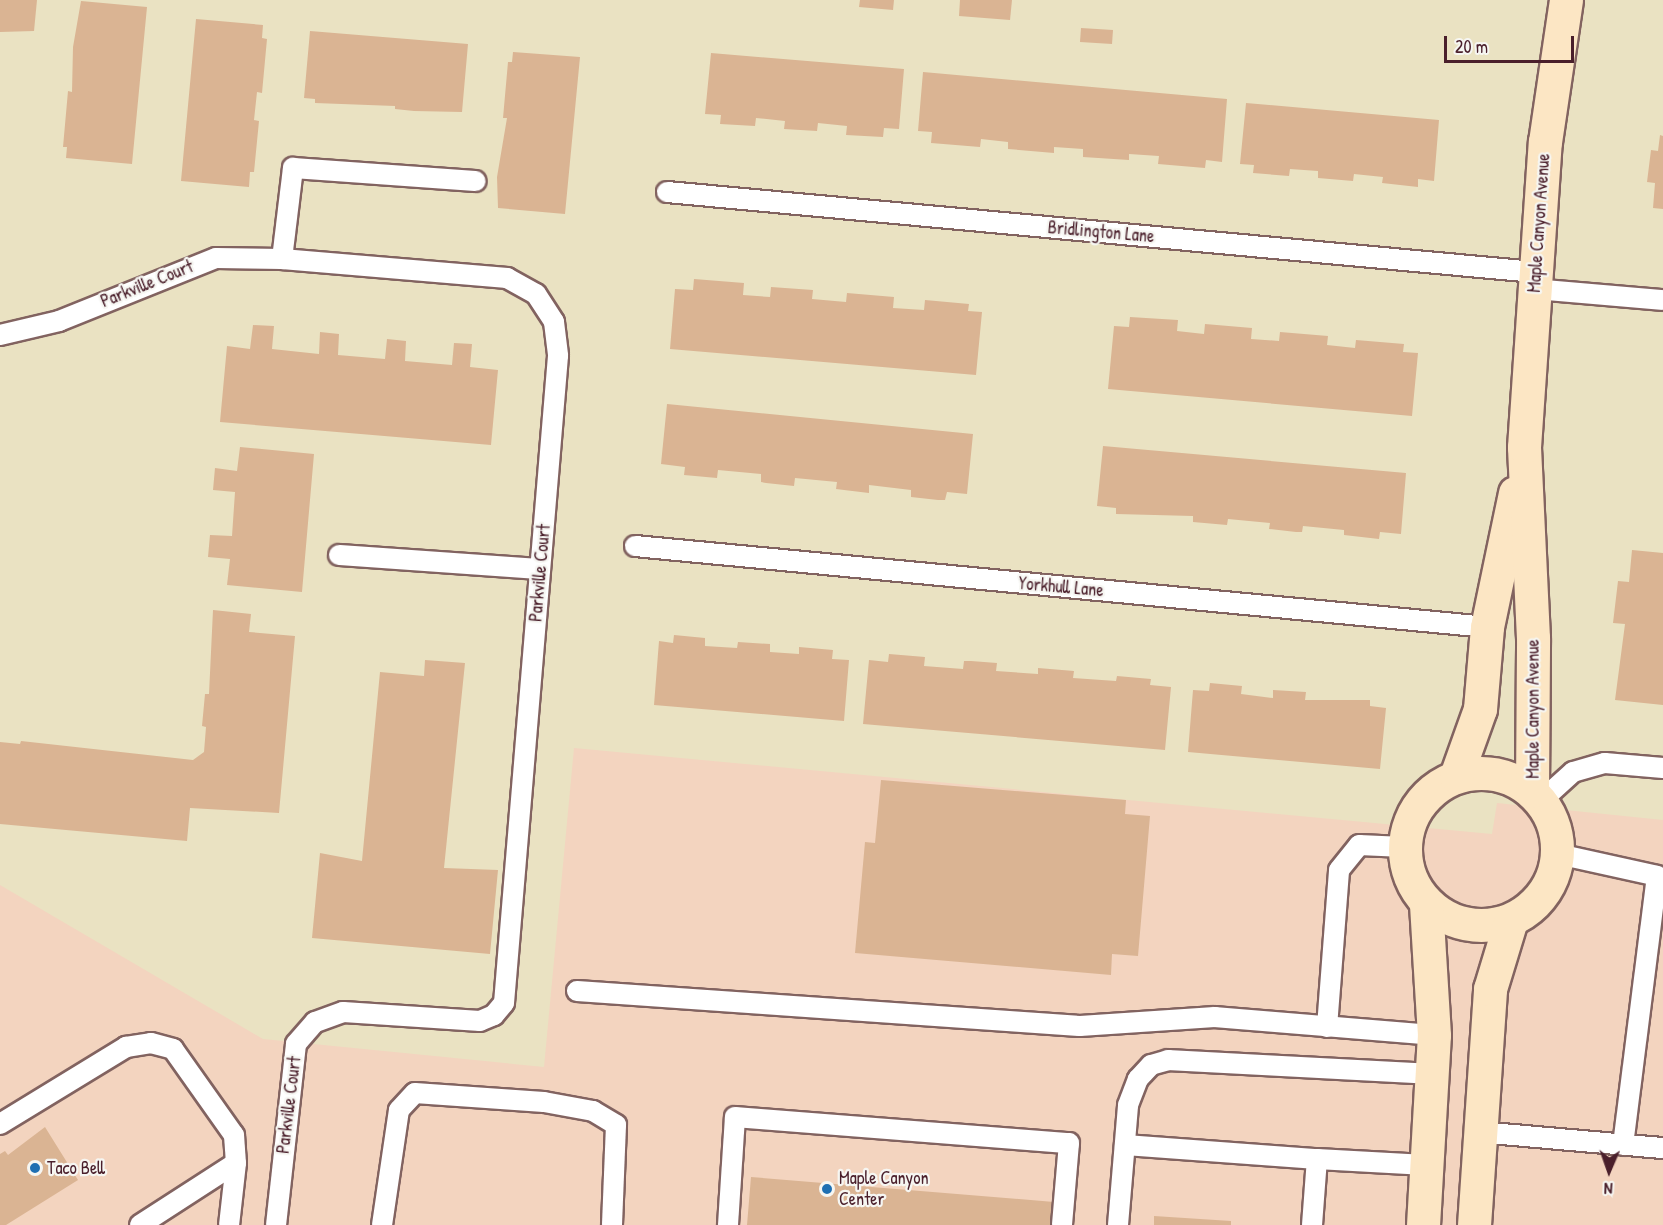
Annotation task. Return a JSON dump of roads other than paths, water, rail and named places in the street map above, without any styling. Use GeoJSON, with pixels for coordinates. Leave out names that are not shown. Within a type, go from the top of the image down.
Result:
{"type":"FeatureCollection","features":[{"type":"Feature","properties":{"kind":"street","name":"Maple Canyon Avenue"},"geometry":{"type":"LineString","coordinates":[[1537,796],[1533,638],[1524,447],[1545,142],[1566,0]]}},
{"type":"Feature","properties":{"kind":"street","name":"Maple Canyon Avenue"},"geometry":{"type":"LineString","coordinates":[[1456,776],[1480,709],[1487,627],[1524,447]]}},
{"type":"Feature","properties":{"kind":"street"},"geometry":{"type":"LineString","coordinates":[[1423,1225],[1434,1035],[1426,903],[1407,868],[1404,848],[1408,824],[1419,804],[1436,787],[1456,776],[1478,772],[1500,774],[1537,796],[1554,826],[1558,854],[1554,874],[1544,893],[1530,909],[1511,920],[1489,926],[1466,924],[1445,917],[1426,903]]}},
{"type":"Feature","properties":{"kind":"street"},"geometry":{"type":"LineString","coordinates":[[1474,1225],[1490,989],[1511,920]]}},
{"type":"Feature","properties":{"kind":"lane"},"geometry":{"type":"LineString","coordinates":[[282,258],[293,168],[476,182]]}},
{"type":"Feature","properties":{"kind":"lane","name":"Bridlington Lane"},"geometry":{"type":"LineString","coordinates":[[668,192],[1534,280],[1663,300]]}},
{"type":"Feature","properties":{"kind":"lane","name":"Parkville Court"},"geometry":{"type":"LineString","coordinates":[[0,335],[59,321],[216,258],[282,258],[507,278],[536,294],[554,322],[558,356],[504,1003],[494,1015],[480,1022],[343,1012],[315,1022],[296,1044],[276,1225]]}},
{"type":"Feature","properties":{"kind":"lane","name":"Yorkhull Lane"},"geometry":{"type":"LineString","coordinates":[[635,546],[1487,627]]}},
{"type":"Feature","properties":{"kind":"lane"},"geometry":{"type":"LineString","coordinates":[[339,555],[540,569]]}},
{"type":"Feature","properties":{"kind":"lane"},"geometry":{"type":"LineString","coordinates":[[1537,796],[1573,772],[1605,763],[1663,768]]}},
{"type":"Feature","properties":{"kind":"lane"},"geometry":{"type":"LineString","coordinates":[[1327,1027],[1339,870],[1359,845],[1404,848]]}},
{"type":"Feature","properties":{"kind":"lane"},"geometry":{"type":"LineString","coordinates":[[1558,854],[1657,876],[1623,1144]]}},
{"type":"Feature","properties":{"kind":"lane"},"geometry":{"type":"LineString","coordinates":[[577,991],[1080,1026],[1215,1017],[1434,1035]]}},
{"type":"Feature","properties":{"kind":"lane"},"geometry":{"type":"LineString","coordinates":[[0,1124],[126,1047],[151,1043],[173,1049],[234,1135],[236,1163],[229,1225]]}},
{"type":"Feature","properties":{"kind":"lane"},"geometry":{"type":"LineString","coordinates":[[1118,1225],[1128,1105],[1138,1079],[1150,1065],[1168,1060],[1433,1074]]}},
{"type":"Feature","properties":{"kind":"lane"},"geometry":{"type":"LineString","coordinates":[[382,1225],[399,1110],[415,1093],[544,1102],[593,1112],[616,1125],[612,1225]]}},
{"type":"Feature","properties":{"kind":"lane"},"geometry":{"type":"LineString","coordinates":[[728,1225],[735,1117],[1069,1143],[1062,1225]]}},
{"type":"Feature","properties":{"kind":"lane"},"geometry":{"type":"LineString","coordinates":[[1479,1132],[1663,1148]]}},
{"type":"Feature","properties":{"kind":"lane"},"geometry":{"type":"LineString","coordinates":[[1125,1145],[1426,1165]]}},
{"type":"Feature","properties":{"kind":"lane"},"geometry":{"type":"LineString","coordinates":[[1312,1225],[1317,1159]]}},
{"type":"Feature","properties":{"kind":"lane"},"geometry":{"type":"LineString","coordinates":[[140,1225],[236,1163]]}},
{"type":"Feature","properties":{"kind":"place","name":"Taco Bell"},"geometry":{"type":"Point","coordinates":[35,1168]}},
{"type":"Feature","properties":{"kind":"place","name":"Maple Canyon Center"},"geometry":{"type":"Point","coordinates":[827,1189]}}]}
